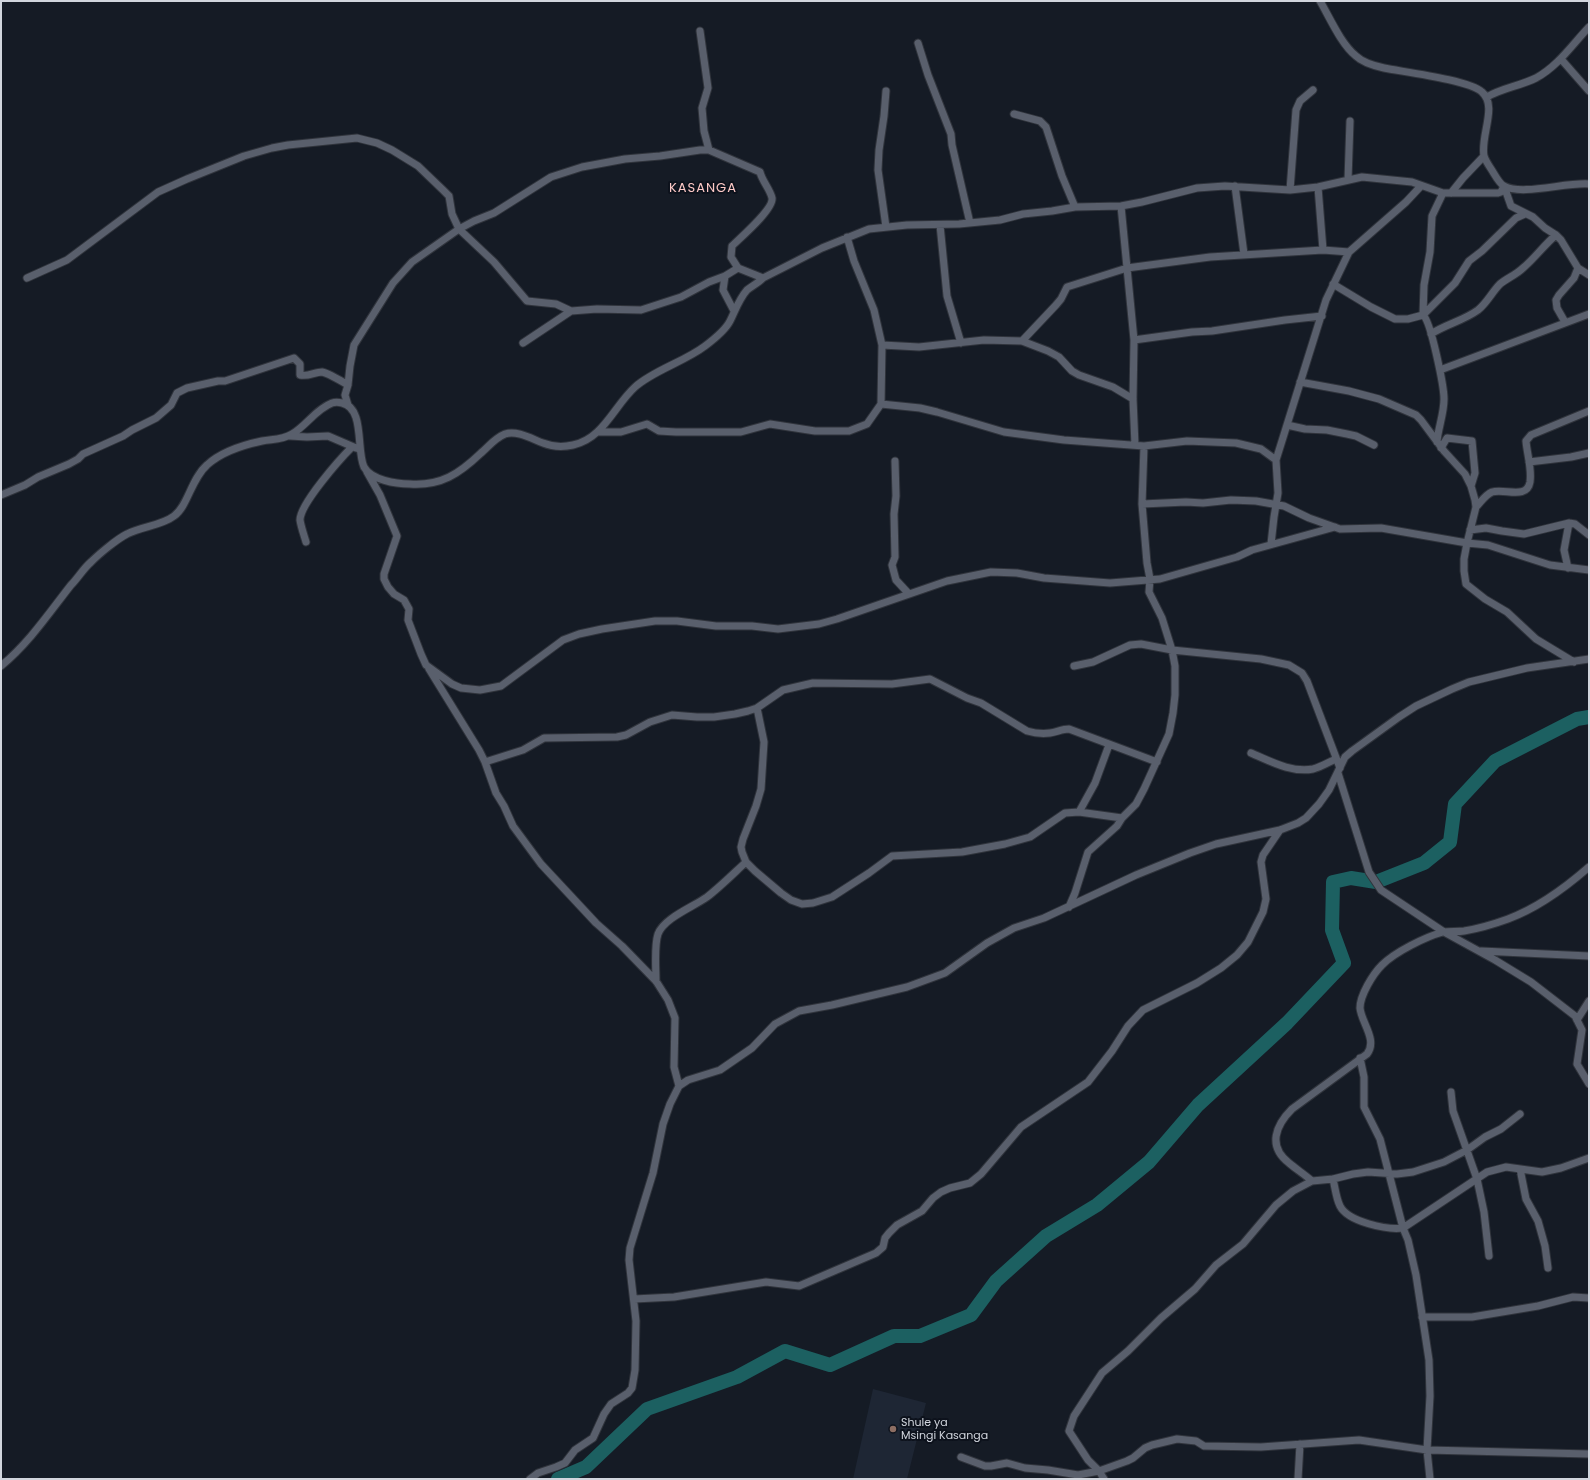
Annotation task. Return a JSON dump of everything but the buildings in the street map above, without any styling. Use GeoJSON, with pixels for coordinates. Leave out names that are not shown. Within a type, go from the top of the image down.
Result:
{"type":"FeatureCollection","features":[{"type":"Feature","properties":{"kind":"street"},"geometry":{"type":"LineString","coordinates":[[1320,1],[1343,41],[1356,57],[1374,66],[1457,82],[1478,89],[1487,97],[1489,106],[1484,140],[1484,156],[1496,177],[1504,186],[1510,206],[1533,217],[1545,228],[1556,235],[1561,240],[1578,268],[1589,275]]}},
{"type":"Feature","properties":{"kind":"street"},"geometry":{"type":"LineString","coordinates":[[1487,97],[1535,78],[1561,59],[1589,27]]}},
{"type":"Feature","properties":{"kind":"street"},"geometry":{"type":"LineString","coordinates":[[700,31],[708,88],[702,108],[704,131],[709,150]]}},
{"type":"Feature","properties":{"kind":"street"},"geometry":{"type":"LineString","coordinates":[[918,43],[928,75],[951,134],[952,145],[970,223]]}},
{"type":"Feature","properties":{"kind":"street"},"geometry":{"type":"LineString","coordinates":[[1561,59],[1589,91]]}},
{"type":"Feature","properties":{"kind":"street"},"geometry":{"type":"LineString","coordinates":[[886,90],[878,170],[886,227]]}},
{"type":"Feature","properties":{"kind":"street"},"geometry":{"type":"LineString","coordinates":[[1290,190],[1296,110],[1300,101],[1313,90]]}},
{"type":"Feature","properties":{"kind":"street"},"geometry":{"type":"LineString","coordinates":[[1014,114],[1040,121],[1046,127],[1062,176],[1075,207]]}},
{"type":"Feature","properties":{"kind":"street"},"geometry":{"type":"LineString","coordinates":[[1348,180],[1350,121]]}},
{"type":"Feature","properties":{"kind":"street"},"geometry":{"type":"LineString","coordinates":[[27,278],[67,260],[112,226],[134,212],[158,192],[244,156],[288,145],[357,138],[377,142],[418,166],[448,196],[452,214],[459,229],[494,262],[527,301],[556,304],[571,311]]}},
{"type":"Feature","properties":{"kind":"street"},"geometry":{"type":"LineString","coordinates":[[679,1086],[674,1067],[675,1018],[668,1000],[656,980],[596,923],[541,864],[513,826],[496,793],[485,762],[471,735],[426,665],[408,620],[409,608],[404,600],[394,594],[384,579],[384,574],[397,536],[380,495],[364,468],[360,449],[359,429],[345,395],[354,345],[392,283],[412,262],[459,229],[494,213],[551,176],[569,170],[625,159],[709,150],[760,172],[761,178],[772,198],[772,203],[767,211],[732,246],[731,257],[738,268],[763,278]]}},
{"type":"Feature","properties":{"kind":"street"},"geometry":{"type":"LineString","coordinates":[[1451,193],[1484,156]]}},
{"type":"Feature","properties":{"kind":"street"},"geometry":{"type":"LineString","coordinates":[[364,468],[377,478],[387,481],[407,484],[438,483],[464,469],[497,438],[508,433],[531,438],[542,443],[561,446],[576,445],[600,432],[623,399],[634,388],[648,378],[706,346],[729,323],[734,311],[748,290],[763,278],[822,248],[869,229],[970,223],[1075,207],[1121,206],[1197,188],[1235,186],[1290,190],[1318,187],[1362,177],[1412,182],[1442,193],[1499,193],[1504,186]]}},
{"type":"Feature","properties":{"kind":"street"},"geometry":{"type":"LineString","coordinates":[[1504,186],[1515,189],[1528,189],[1573,184],[1589,184]]}},
{"type":"Feature","properties":{"kind":"street"},"geometry":{"type":"LineString","coordinates":[[1235,186],[1244,254]]}},
{"type":"Feature","properties":{"kind":"street"},"geometry":{"type":"LineString","coordinates":[[1271,544],[1277,504],[1278,478],[1276,460],[1326,300],[1349,252],[1406,202],[1421,186]]}},
{"type":"Feature","properties":{"kind":"street"},"geometry":{"type":"LineString","coordinates":[[1318,187],[1323,250]]}},
{"type":"Feature","properties":{"kind":"street"},"geometry":{"type":"LineString","coordinates":[[1439,445],[1438,430],[1444,398],[1440,370],[1431,334],[1426,318],[1423,315],[1423,289],[1430,252],[1432,216],[1442,193]]}},
{"type":"Feature","properties":{"kind":"street"},"geometry":{"type":"LineString","coordinates":[[1121,206],[1134,340],[1133,399],[1135,445]]}},
{"type":"Feature","properties":{"kind":"street"},"geometry":{"type":"LineString","coordinates":[[1333,284],[1370,307],[1396,319],[1408,319],[1423,315],[1455,283],[1469,262],[1516,218],[1525,214]]}},
{"type":"Feature","properties":{"kind":"street"},"geometry":{"type":"LineString","coordinates":[[940,225],[946,296],[961,343]]}},
{"type":"Feature","properties":{"kind":"street"},"geometry":{"type":"LineString","coordinates":[[1431,334],[1442,327],[1458,322],[1478,310],[1488,301],[1500,284],[1514,276],[1556,235]]}},
{"type":"Feature","properties":{"kind":"street"},"geometry":{"type":"LineString","coordinates":[[600,432],[621,432],[647,424],[659,431],[741,432],[770,424],[815,431],[849,431],[867,424],[881,404],[882,345],[874,310],[854,261],[847,237]]}},
{"type":"Feature","properties":{"kind":"street"},"geometry":{"type":"LineString","coordinates":[[1022,341],[1056,305],[1061,298],[1064,289],[1127,268],[1244,254],[1323,250],[1349,252]]}},
{"type":"Feature","properties":{"kind":"street"},"geometry":{"type":"LineString","coordinates":[[523,343],[571,311],[597,309],[641,310],[681,297],[709,282],[725,276],[738,268]]}},
{"type":"Feature","properties":{"kind":"street"},"geometry":{"type":"LineString","coordinates":[[1565,322],[1556,300],[1559,294],[1574,278],[1578,268]]}},
{"type":"Feature","properties":{"kind":"street"},"geometry":{"type":"LineString","coordinates":[[725,276],[723,290],[734,311]]}},
{"type":"Feature","properties":{"kind":"street"},"geometry":{"type":"LineString","coordinates":[[1440,370],[1589,314]]}},
{"type":"Feature","properties":{"kind":"street"},"geometry":{"type":"LineString","coordinates":[[1134,340],[1322,316]]}},
{"type":"Feature","properties":{"kind":"street"},"geometry":{"type":"LineString","coordinates":[[882,345],[919,347],[984,340],[1022,341],[1059,357],[1072,371],[1079,375],[1113,387],[1133,399]]}},
{"type":"Feature","properties":{"kind":"street"},"geometry":{"type":"LineString","coordinates":[[1,495],[69,464],[83,454],[123,436],[156,418],[171,405],[177,393],[187,388],[218,381],[225,381],[294,358],[300,364],[300,375],[304,376],[316,372],[325,372],[348,385]]}},
{"type":"Feature","properties":{"kind":"street"},"geometry":{"type":"LineString","coordinates":[[1300,382],[1348,391],[1379,399],[1416,415],[1439,445],[1461,469],[1471,486],[1476,507],[1466,543],[1464,571],[1465,582],[1485,600],[1507,612],[1536,639],[1574,662]]}},
{"type":"Feature","properties":{"kind":"street"},"geometry":{"type":"LineString","coordinates":[[290,436],[318,412],[332,403],[338,402],[348,405]]}},
{"type":"Feature","properties":{"kind":"street"},"geometry":{"type":"LineString","coordinates":[[881,404],[920,408],[1004,432],[1064,440],[1144,446],[1187,441],[1228,442],[1261,449],[1276,460]]}},
{"type":"Feature","properties":{"kind":"street"},"geometry":{"type":"LineString","coordinates":[[1476,507],[1490,493],[1501,490],[1517,492],[1526,490],[1530,483],[1526,443],[1531,434],[1589,411]]}},
{"type":"Feature","properties":{"kind":"street"},"geometry":{"type":"LineString","coordinates":[[1287,425],[1305,429],[1327,430],[1356,436],[1374,445]]}},
{"type":"Feature","properties":{"kind":"street"},"geometry":{"type":"LineString","coordinates":[[1438,430],[1447,438],[1472,441],[1475,474],[1471,486]]}},
{"type":"Feature","properties":{"kind":"street"},"geometry":{"type":"LineString","coordinates":[[1,666],[21,647],[90,562],[127,534],[169,520],[178,514],[195,480],[204,467],[213,460],[243,445],[266,440],[278,440],[290,436],[328,436],[360,449]]}},
{"type":"Feature","properties":{"kind":"street"},"geometry":{"type":"LineString","coordinates":[[1439,445],[1447,438]]}},
{"type":"Feature","properties":{"kind":"street"},"geometry":{"type":"LineString","coordinates":[[1069,907],[1088,852],[1116,826],[1136,804],[1169,734],[1174,705],[1175,666],[1172,650],[1162,618],[1149,592],[1150,579],[1147,564],[1142,504],[1144,446]]}},
{"type":"Feature","properties":{"kind":"street"},"geometry":{"type":"LineString","coordinates":[[306,542],[300,519],[305,508],[322,481],[352,447]]}},
{"type":"Feature","properties":{"kind":"street"},"geometry":{"type":"LineString","coordinates":[[1529,462],[1571,457],[1589,453]]}},
{"type":"Feature","properties":{"kind":"street"},"geometry":{"type":"LineString","coordinates":[[895,461],[895,557],[892,565],[896,580],[909,594]]}},
{"type":"Feature","properties":{"kind":"street"},"geometry":{"type":"LineString","coordinates":[[1142,504],[1186,502],[1203,503],[1231,500],[1277,504],[1288,507],[1310,518],[1335,527],[1348,529],[1381,528],[1466,543],[1488,545],[1528,559],[1568,568],[1589,570]]}},
{"type":"Feature","properties":{"kind":"street"},"geometry":{"type":"LineString","coordinates":[[1470,530],[1486,528],[1502,532],[1524,534],[1569,523],[1575,524],[1589,536]]}},
{"type":"Feature","properties":{"kind":"street"},"geometry":{"type":"LineString","coordinates":[[1568,568],[1564,550],[1569,523]]}},
{"type":"Feature","properties":{"kind":"street"},"geometry":{"type":"LineString","coordinates":[[426,665],[452,684],[461,688],[480,690],[493,688],[508,682],[563,640],[578,634],[655,621],[677,621],[716,626],[752,626],[778,629],[818,624],[837,619],[947,581],[990,572],[1018,573],[1044,578],[1110,584],[1160,579],[1175,576],[1237,557],[1271,544],[1335,527]]}},
{"type":"Feature","properties":{"kind":"street"},"geometry":{"type":"LineString","coordinates":[[1074,666],[1096,661],[1135,643],[1172,650],[1261,659],[1289,665],[1302,673],[1307,681],[1336,759],[1369,872],[1381,890],[1444,932],[1531,982],[1577,1020],[1582,1030],[1577,1064],[1589,1084]]}},
{"type":"Feature","properties":{"kind":"street"},"geometry":{"type":"LineString","coordinates":[[530,1479],[538,1472],[565,1463],[575,1450],[593,1438],[604,1414],[611,1404],[628,1394],[632,1388],[635,1370],[636,1321],[629,1260],[630,1248],[653,1173],[663,1124],[670,1104],[679,1086],[688,1080],[720,1070],[752,1048],[775,1024],[799,1011],[832,1005],[907,987],[945,973],[987,943],[1008,931],[1044,918],[1136,875],[1216,844],[1280,830],[1298,823],[1312,812],[1329,790],[1345,758],[1352,751],[1416,706],[1452,688],[1469,682],[1527,668],[1589,659]]}},
{"type":"Feature","properties":{"kind":"street"},"geometry":{"type":"LineString","coordinates":[[485,762],[523,750],[544,738],[617,737],[626,735],[650,722],[672,715],[714,717],[735,714],[757,708],[783,690],[813,683],[892,684],[930,679],[981,704],[1027,731],[1035,733],[1050,733],[1062,729],[1069,729],[1157,762]]}},
{"type":"Feature","properties":{"kind":"street"},"geometry":{"type":"LineString","coordinates":[[757,708],[764,742],[761,789],[741,847],[746,862],[780,893],[791,900],[802,904],[813,903],[832,896],[869,874],[892,856],[962,852],[1005,844],[1030,837],[1065,813],[1079,812],[1122,818]]}},
{"type":"Feature","properties":{"kind":"street"},"geometry":{"type":"LineString","coordinates":[[1079,812],[1095,783],[1109,745]]}},
{"type":"Feature","properties":{"kind":"street"},"geometry":{"type":"LineString","coordinates":[[1251,753],[1287,768],[1299,769],[1315,768],[1336,759]]}},
{"type":"Feature","properties":{"kind":"street"},"geometry":{"type":"LineString","coordinates":[[634,1299],[674,1296],[766,1282],[799,1286],[876,1253],[883,1247],[885,1238],[897,1225],[922,1211],[941,1192],[970,1183],[981,1174],[1022,1127],[1088,1082],[1112,1051],[1128,1026],[1143,1010],[1221,968],[1237,955],[1248,942],[1263,912],[1266,899],[1261,862],[1263,855],[1280,830]]}},
{"type":"Feature","properties":{"kind":"street"},"geometry":{"type":"LineString","coordinates":[[656,980],[658,934],[663,927],[683,911],[707,897],[746,862]]}},
{"type":"Feature","properties":{"kind":"street"},"geometry":{"type":"LineString","coordinates":[[1312,1180],[1288,1162],[1279,1151],[1276,1142],[1278,1128],[1283,1119],[1292,1109],[1367,1054],[1370,1050],[1371,1045],[1360,1008],[1366,987],[1382,965],[1421,940],[1444,932],[1464,931],[1508,919],[1520,914],[1554,894],[1589,867]]}},
{"type":"Feature","properties":{"kind":"street"},"geometry":{"type":"LineString","coordinates":[[1479,951],[1589,956]]}},
{"type":"Feature","properties":{"kind":"street"},"geometry":{"type":"LineString","coordinates":[[1577,1020],[1589,1001]]}},
{"type":"Feature","properties":{"kind":"street"},"geometry":{"type":"LineString","coordinates":[[1360,1058],[1364,1076],[1364,1107],[1380,1139],[1388,1174],[1403,1228],[1408,1240],[1416,1275],[1429,1360],[1430,1396],[1427,1450],[1430,1479]]}},
{"type":"Feature","properties":{"kind":"street"},"geometry":{"type":"LineString","coordinates":[[1451,1092],[1453,1111],[1477,1179],[1484,1212],[1489,1256]]}},
{"type":"Feature","properties":{"kind":"street"},"geometry":{"type":"LineString","coordinates":[[1104,1479],[1099,1471],[1088,1460],[1069,1431],[1074,1416],[1102,1373],[1128,1351],[1161,1318],[1195,1289],[1216,1265],[1243,1244],[1276,1205],[1293,1191],[1312,1180],[1333,1179],[1368,1172],[1397,1174],[1413,1172],[1444,1162],[1467,1150],[1485,1137],[1500,1130],[1520,1114]]}},
{"type":"Feature","properties":{"kind":"street"},"geometry":{"type":"LineString","coordinates":[[1333,1179],[1340,1206],[1344,1211],[1353,1217],[1375,1226],[1403,1228],[1492,1170],[1506,1167],[1542,1172],[1562,1168],[1589,1158]]}},
{"type":"Feature","properties":{"kind":"street"},"geometry":{"type":"LineString","coordinates":[[1520,1169],[1526,1199],[1534,1211],[1540,1228],[1548,1268]]}},
{"type":"Feature","properties":{"kind":"street"},"geometry":{"type":"LineString","coordinates":[[1422,1317],[1472,1317],[1538,1306],[1573,1297],[1589,1298]]}},
{"type":"Feature","properties":{"kind":"street"},"geometry":{"type":"LineString","coordinates":[[961,1457],[985,1466],[1007,1463],[1025,1468],[1078,1475],[1099,1471],[1133,1458],[1145,1448],[1152,1445],[1178,1439],[1196,1441],[1204,1446],[1261,1447],[1359,1440],[1427,1450],[1589,1454]]}},
{"type":"Feature","properties":{"kind":"street"},"geometry":{"type":"LineString","coordinates":[[1298,1479],[1300,1444]]}},
{"type":"Feature","properties":{"kind":"shaded area"},"geometry":{"type":"Polygon","coordinates":[[[873,1389],[926,1403],[907,1479],[853,1479],[873,1389]]]}},
{"type":"Feature","properties":{"kind":"waterway"},"geometry":{"type":"LineString","coordinates":[[558,1479],[586,1467],[647,1409],[737,1377],[785,1351],[830,1365],[894,1336],[920,1336],[971,1315],[996,1281],[1046,1236],[1097,1205],[1149,1162],[1198,1105],[1287,1023],[1344,963],[1332,930],[1333,882],[1351,878],[1376,882],[1424,863],[1450,842],[1455,804],[1495,761],[1577,719],[1589,717]]}},
{"type":"Feature","properties":{"kind":"place","name":"Shule ya Msingi Kasanga"},"geometry":{"type":"Point","coordinates":[893,1429]}},
{"type":"Feature","properties":{"kind":"district","name":"KASANGA"},"geometry":{"type":"Point","coordinates":[703,189]}}]}
